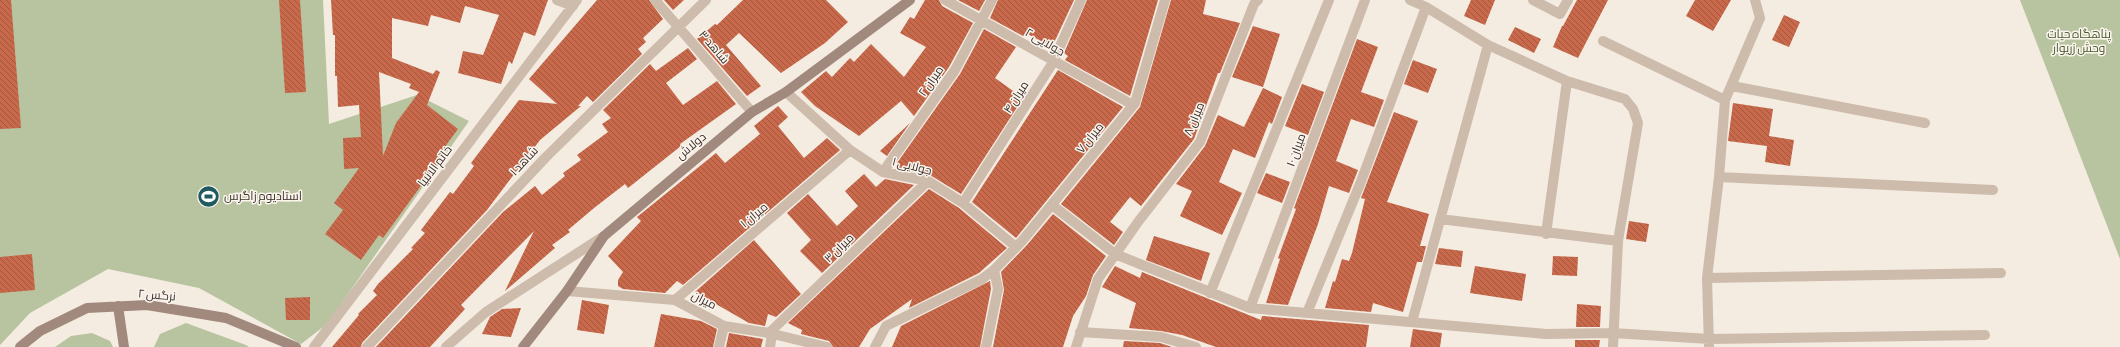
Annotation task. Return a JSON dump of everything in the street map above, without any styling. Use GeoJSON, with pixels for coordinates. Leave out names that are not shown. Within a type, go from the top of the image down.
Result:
{"type":"FeatureCollection","features":[{"type":"Feature","properties":{"kind":"street"},"geometry":{"type":"LineString","coordinates":[[557,0],[575,3]]}},
{"type":"Feature","properties":{"kind":"street","name":"شاهد ۳"},"geometry":{"type":"LineString","coordinates":[[655,0],[752,112]]}},
{"type":"Feature","properties":{"kind":"street","name":"شاهد ۱"},"geometry":{"type":"LineString","coordinates":[[368,347],[546,157],[706,0]]}},
{"type":"Feature","properties":{"kind":"street","name":"دولاش"},"geometry":{"type":"LineString","coordinates":[[523,347],[567,291],[604,236],[752,112],[786,92],[910,0]]}},
{"type":"Feature","properties":{"kind":"street","name":"جولایی ۲"},"geometry":{"type":"LineString","coordinates":[[945,0],[1053,62],[1133,105]]}},
{"type":"Feature","properties":{"kind":"street","name":"میران ۲"},"geometry":{"type":"LineString","coordinates":[[883,172],[955,70],[992,0]]}},
{"type":"Feature","properties":{"kind":"street","name":"میران ۴"},"geometry":{"type":"LineString","coordinates":[[963,203],[1053,62],[1081,0]]}},
{"type":"Feature","properties":{"kind":"street","name":"میران ۷"},"geometry":{"type":"LineString","coordinates":[[875,347],[886,326],[982,279],[994,270],[1052,205],[1133,105],[1165,0]]}},
{"type":"Feature","properties":{"kind":"street","name":"میران ۸"},"geometry":{"type":"LineString","coordinates":[[1076,347],[1098,279],[1115,254],[1200,142],[1254,4],[1258,0]]}},
{"type":"Feature","properties":{"kind":"street"},"geometry":{"type":"LineString","coordinates":[[1210,293],[1329,0]]}},
{"type":"Feature","properties":{"kind":"street","name":"میران ۱۰"},"geometry":{"type":"LineString","coordinates":[[1250,308],[1365,0]]}},
{"type":"Feature","properties":{"kind":"street"},"geometry":{"type":"LineString","coordinates":[[1410,0],[1426,7],[1488,45],[1567,81],[1625,100],[1633,109],[1638,123],[1618,241],[1613,347]]}},
{"type":"Feature","properties":{"kind":"street"},"geometry":{"type":"LineString","coordinates":[[1533,0],[1560,14],[1568,0]]}},
{"type":"Feature","properties":{"kind":"street"},"geometry":{"type":"LineString","coordinates":[[1709,343],[1708,278],[1720,177],[1725,100],[1760,18],[1755,0]]}},
{"type":"Feature","properties":{"kind":"street","name":"خاتم الانبیا"},"geometry":{"type":"LineString","coordinates":[[314,347],[575,3]]}},
{"type":"Feature","properties":{"kind":"street"},"geometry":{"type":"LineString","coordinates":[[1307,313],[1360,184],[1426,7]]}},
{"type":"Feature","properties":{"kind":"street"},"geometry":{"type":"LineString","coordinates":[[1603,41],[1725,100]]}},
{"type":"Feature","properties":{"kind":"street"},"geometry":{"type":"LineString","coordinates":[[1412,322],[1488,45]]}},
{"type":"Feature","properties":{"kind":"street"},"geometry":{"type":"LineString","coordinates":[[1546,234],[1567,81]]}},
{"type":"Feature","properties":{"kind":"street"},"geometry":{"type":"LineString","coordinates":[[1732,86],[1925,123]]}},
{"type":"Feature","properties":{"kind":"street","name":"جولایی ۱"},"geometry":{"type":"LineString","coordinates":[[786,92],[850,150],[883,172],[928,181],[963,203],[1016,247]]}},
{"type":"Feature","properties":{"kind":"street","name":"میران ۱"},"geometry":{"type":"LineString","coordinates":[[675,300],[850,150]]}},
{"type":"Feature","properties":{"kind":"street"},"geometry":{"type":"LineString","coordinates":[[1720,177],[1994,190]]}},
{"type":"Feature","properties":{"kind":"street","name":"میران ۳"},"geometry":{"type":"LineString","coordinates":[[770,333],[928,181]]}},
{"type":"Feature","properties":{"kind":"street"},"geometry":{"type":"LineString","coordinates":[[1052,205],[1115,254],[1250,308],[1546,334],[1613,333],[1709,343],[1985,335]]}},
{"type":"Feature","properties":{"kind":"street"},"geometry":{"type":"LineString","coordinates":[[1440,219],[1546,234],[1618,241]]}},
{"type":"Feature","properties":{"kind":"street"},"geometry":{"type":"LineString","coordinates":[[446,347],[486,312],[604,236]]}},
{"type":"Feature","properties":{"kind":"street"},"geometry":{"type":"LineString","coordinates":[[986,347],[998,289],[994,270]]}},
{"type":"Feature","properties":{"kind":"street"},"geometry":{"type":"LineString","coordinates":[[1708,278],[2002,273]]}},
{"type":"Feature","properties":{"kind":"street","name":"میران"},"geometry":{"type":"LineString","coordinates":[[567,291],[675,300],[724,326],[770,333],[827,347]]}},
{"type":"Feature","properties":{"kind":"street","name":"نرگس ۲"},"geometry":{"type":"LineString","coordinates":[[20,347],[40,331],[87,308],[147,305],[226,318],[296,347]]}},
{"type":"Feature","properties":{"kind":"street"},"geometry":{"type":"LineString","coordinates":[[118,306],[124,347]]}},
{"type":"Feature","properties":{"kind":"street"},"geometry":{"type":"LineString","coordinates":[[719,347],[724,326]]}},
{"type":"Feature","properties":{"kind":"street"},"geometry":{"type":"LineString","coordinates":[[1080,332],[1161,337],[1196,347]]}},
{"type":"Feature","properties":{"kind":"street"},"geometry":{"type":"LineString","coordinates":[[770,333],[770,347]]}},
{"type":"Feature","properties":{"kind":"green space","name":"استادیوم زاگرس"},"geometry":{"type":"Polygon","coordinates":[[[0,0],[323,0],[329,124],[417,95],[469,121],[327,324],[301,344],[199,288],[108,269],[30,313],[0,345],[0,0]]]}},
{"type":"Feature","properties":{"kind":"green space","name":"پناهگاه حیات وحش زریوار"},"geometry":{"type":"Polygon","coordinates":[[[2020,0],[2120,0],[2120,259],[2020,0]]]}},
{"type":"Feature","properties":{"kind":"green space"},"geometry":{"type":"Polygon","coordinates":[[[186,323],[249,347],[154,347],[160,334],[186,323]]]}},
{"type":"Feature","properties":{"kind":"green space"},"geometry":{"type":"Polygon","coordinates":[[[92,333],[110,341],[113,347],[55,347],[71,336],[92,333]]]}},
{"type":"Feature","properties":{"kind":"building"},"geometry":{"type":"Polygon","coordinates":[[[0,0],[11,0],[21,128],[0,129],[0,0]]]}},
{"type":"Feature","properties":{"kind":"building"},"geometry":{"type":"Polygon","coordinates":[[[279,0],[300,0],[306,92],[285,93],[279,0]]]}},
{"type":"Feature","properties":{"kind":"building"},"geometry":{"type":"Polygon","coordinates":[[[331,0],[548,0],[535,36],[524,32],[512,64],[509,61],[501,84],[458,73],[463,51],[483,55],[499,15],[465,6],[460,23],[431,15],[428,26],[392,18],[392,58],[433,74],[436,70],[440,72],[427,105],[458,129],[436,159],[439,161],[383,238],[379,235],[361,260],[325,234],[343,210],[334,203],[359,168],[344,169],[343,138],[361,137],[359,105],[338,107],[337,76],[335,76],[335,35],[333,35],[331,0]],[[379,72],[383,156],[396,123],[419,92],[409,88],[411,84],[379,72]]]}},
{"type":"Feature","properties":{"kind":"building"},"geometry":{"type":"Polygon","coordinates":[[[597,0],[649,0],[663,19],[643,38],[646,42],[638,49],[642,54],[593,102],[587,96],[578,106],[581,106],[540,140],[487,210],[362,343],[361,347],[332,347],[359,315],[358,314],[377,295],[373,291],[378,284],[413,249],[411,248],[425,233],[421,230],[450,192],[453,194],[474,166],[471,163],[519,100],[557,104],[529,79],[597,0]]]}},
{"type":"Feature","properties":{"kind":"building"},"geometry":{"type":"Polygon","coordinates":[[[664,0],[684,0],[673,10],[664,0]]]}},
{"type":"Feature","properties":{"kind":"building"},"geometry":{"type":"Polygon","coordinates":[[[743,0],[826,0],[848,22],[825,43],[781,73],[739,33],[726,45],[761,86],[747,96],[697,39],[715,24],[717,25],[743,0]]]}},
{"type":"Feature","properties":{"kind":"building"},"geometry":{"type":"Polygon","coordinates":[[[925,0],[939,0],[942,6],[973,23],[949,67],[914,116],[901,101],[859,136],[815,106],[801,92],[826,71],[832,77],[850,58],[854,62],[871,44],[904,77],[926,47],[900,33],[910,17],[914,19],[925,0]]]}},
{"type":"Feature","properties":{"kind":"building"},"geometry":{"type":"Polygon","coordinates":[[[958,0],[985,0],[979,11],[958,0]]]}},
{"type":"Feature","properties":{"kind":"building"},"geometry":{"type":"Polygon","coordinates":[[[998,0],[1074,0],[1052,47],[1026,33],[1023,36],[990,18],[998,0]]]}},
{"type":"Feature","properties":{"kind":"building"},"geometry":{"type":"Polygon","coordinates":[[[1087,0],[1158,0],[1130,96],[1065,60],[1068,56],[1064,53],[1087,0]]]}},
{"type":"Feature","properties":{"kind":"building"},"geometry":{"type":"Polygon","coordinates":[[[1171,0],[1206,0],[1203,14],[1240,23],[1220,73],[1218,73],[1194,139],[1141,206],[1130,197],[1110,222],[1123,232],[1114,245],[1061,204],[1140,107],[1171,0]]]}},
{"type":"Feature","properties":{"kind":"building"},"geometry":{"type":"Polygon","coordinates":[[[1471,0],[1495,0],[1485,25],[1464,16],[1471,0]]]}},
{"type":"Feature","properties":{"kind":"building"},"geometry":{"type":"Polygon","coordinates":[[[1577,0],[1608,0],[1578,58],[1553,47],[1562,26],[1577,0]]]}},
{"type":"Feature","properties":{"kind":"building"},"geometry":{"type":"Polygon","coordinates":[[[1695,0],[1731,0],[1713,31],[1686,16],[1695,0]]]}},
{"type":"Feature","properties":{"kind":"building"},"geometry":{"type":"Polygon","coordinates":[[[1784,15],[1800,22],[1789,47],[1772,40],[1784,15]]]}},
{"type":"Feature","properties":{"kind":"building"},"geometry":{"type":"Polygon","coordinates":[[[1253,26],[1280,34],[1263,87],[1232,77],[1253,26]]]}},
{"type":"Feature","properties":{"kind":"building"},"geometry":{"type":"Polygon","coordinates":[[[1515,27],[1541,39],[1534,53],[1508,40],[1515,27]]]}},
{"type":"Feature","properties":{"kind":"building"},"geometry":{"type":"Polygon","coordinates":[[[984,29],[1016,47],[995,78],[1023,98],[961,194],[930,175],[896,168],[899,165],[897,163],[960,74],[984,29]]]}},
{"type":"Feature","properties":{"kind":"building"},"geometry":{"type":"Polygon","coordinates":[[[1357,39],[1378,47],[1361,92],[1384,100],[1374,127],[1351,119],[1336,161],[1358,170],[1349,193],[1329,186],[1318,224],[1288,305],[1266,303],[1280,259],[1278,258],[1296,209],[1294,208],[1357,39]]]}},
{"type":"Feature","properties":{"kind":"building"},"geometry":{"type":"Polygon","coordinates":[[[688,48],[697,59],[666,83],[683,105],[717,81],[736,104],[680,144],[681,146],[628,188],[625,184],[594,208],[568,230],[570,232],[552,245],[555,248],[505,291],[534,231],[461,305],[465,309],[430,347],[376,347],[503,212],[535,186],[542,195],[565,176],[563,173],[581,160],[577,155],[608,132],[602,124],[611,118],[603,110],[650,64],[656,71],[688,48]]]}},
{"type":"Feature","properties":{"kind":"building"},"geometry":{"type":"Polygon","coordinates":[[[1413,60],[1437,69],[1428,93],[1404,84],[1413,60]]]}},
{"type":"Feature","properties":{"kind":"building"},"geometry":{"type":"Polygon","coordinates":[[[1058,70],[1123,107],[1016,238],[972,202],[1058,70]]]}},
{"type":"Feature","properties":{"kind":"building"},"geometry":{"type":"Polygon","coordinates":[[[1302,84],[1324,92],[1308,135],[1285,126],[1302,84]]]}},
{"type":"Feature","properties":{"kind":"building"},"geometry":{"type":"Polygon","coordinates":[[[1263,88],[1282,97],[1272,124],[1269,122],[1255,158],[1233,149],[1219,182],[1242,193],[1222,235],[1180,216],[1192,191],[1176,184],[1205,146],[1218,115],[1244,127],[1263,88]]]}},
{"type":"Feature","properties":{"kind":"building"},"geometry":{"type":"Polygon","coordinates":[[[1733,103],[1773,109],[1769,136],[1794,140],[1790,166],[1765,162],[1767,146],[1728,141],[1733,103]]]}},
{"type":"Feature","properties":{"kind":"building"},"geometry":{"type":"Polygon","coordinates":[[[778,106],[788,117],[778,126],[804,158],[827,138],[840,150],[683,285],[677,281],[665,293],[623,289],[618,286],[618,280],[623,272],[608,256],[641,221],[637,217],[716,153],[725,163],[760,134],[754,126],[778,106]]]}},
{"type":"Feature","properties":{"kind":"building"},"geometry":{"type":"Polygon","coordinates":[[[1394,112],[1418,121],[1387,202],[1429,214],[1420,246],[1426,246],[1422,262],[1417,262],[1403,312],[1373,303],[1371,312],[1325,308],[1333,281],[1335,282],[1342,259],[1349,261],[1352,253],[1365,199],[1361,198],[1394,112]]]}},
{"type":"Feature","properties":{"kind":"building"},"geometry":{"type":"Polygon","coordinates":[[[910,123],[887,156],[880,151],[910,123]]]}},
{"type":"Feature","properties":{"kind":"building"},"geometry":{"type":"Polygon","coordinates":[[[1266,173],[1290,182],[1282,203],[1257,193],[1266,173]]]}},
{"type":"Feature","properties":{"kind":"building"},"geometry":{"type":"Polygon","coordinates":[[[864,174],[876,187],[885,179],[914,185],[822,273],[800,251],[811,240],[787,213],[808,194],[837,226],[858,206],[845,191],[864,174]]]}},
{"type":"Feature","properties":{"kind":"building"},"geometry":{"type":"Polygon","coordinates":[[[929,189],[959,208],[1007,248],[979,273],[909,308],[912,299],[870,329],[859,347],[833,347],[829,341],[801,334],[802,330],[788,323],[929,189]]]}},
{"type":"Feature","properties":{"kind":"building"},"geometry":{"type":"Polygon","coordinates":[[[1053,214],[1106,256],[1093,275],[1086,296],[1073,316],[1063,347],[993,347],[1004,290],[1001,272],[1027,245],[1053,214]]]}},
{"type":"Feature","properties":{"kind":"building"},"geometry":{"type":"Polygon","coordinates":[[[1629,221],[1649,224],[1646,242],[1626,239],[1629,221]]]}},
{"type":"Feature","properties":{"kind":"building"},"geometry":{"type":"Polygon","coordinates":[[[1154,236],[1210,253],[1201,281],[1146,260],[1154,236]]]}},
{"type":"Feature","properties":{"kind":"building"},"geometry":{"type":"Polygon","coordinates":[[[754,240],[801,294],[776,317],[768,314],[765,326],[749,323],[695,292],[754,240]]]}},
{"type":"Feature","properties":{"kind":"building"},"geometry":{"type":"Polygon","coordinates":[[[1439,248],[1463,251],[1461,267],[1435,264],[1439,248]]]}},
{"type":"Feature","properties":{"kind":"building"},"geometry":{"type":"Polygon","coordinates":[[[32,254],[35,290],[0,293],[0,257],[32,254]]]}},
{"type":"Feature","properties":{"kind":"building"},"geometry":{"type":"Polygon","coordinates":[[[1553,256],[1578,257],[1577,276],[1552,275],[1553,256]]]}},
{"type":"Feature","properties":{"kind":"building"},"geometry":{"type":"Polygon","coordinates":[[[1115,266],[1140,278],[1142,272],[1261,320],[1262,316],[1369,325],[1366,347],[1216,347],[1182,335],[1161,331],[1129,328],[1136,303],[1102,287],[1115,266]]]}},
{"type":"Feature","properties":{"kind":"building"},"geometry":{"type":"Polygon","coordinates":[[[1475,266],[1526,274],[1522,301],[1470,293],[1475,266]]]}},
{"type":"Feature","properties":{"kind":"building"},"geometry":{"type":"Polygon","coordinates":[[[990,281],[991,289],[980,347],[892,347],[901,326],[990,281]]]}},
{"type":"Feature","properties":{"kind":"building"},"geometry":{"type":"Polygon","coordinates":[[[310,297],[310,320],[286,320],[285,298],[310,297]]]}},
{"type":"Feature","properties":{"kind":"building"},"geometry":{"type":"Polygon","coordinates":[[[582,300],[609,305],[604,334],[577,330],[582,300]]]}},
{"type":"Feature","properties":{"kind":"building"},"geometry":{"type":"Polygon","coordinates":[[[1577,304],[1601,306],[1600,327],[1576,327],[1577,304]]]}},
{"type":"Feature","properties":{"kind":"building"},"geometry":{"type":"Polygon","coordinates":[[[521,308],[511,337],[482,334],[490,317],[502,309],[521,308]]]}},
{"type":"Feature","properties":{"kind":"building"},"geometry":{"type":"Polygon","coordinates":[[[661,314],[701,321],[717,329],[713,347],[654,347],[661,314]]]}},
{"type":"Feature","properties":{"kind":"building"},"geometry":{"type":"Polygon","coordinates":[[[1413,329],[1442,333],[1440,347],[1410,347],[1413,329]]]}},
{"type":"Feature","properties":{"kind":"building"},"geometry":{"type":"Polygon","coordinates":[[[729,333],[763,339],[761,347],[726,347],[729,333]]]}},
{"type":"Feature","properties":{"kind":"building"},"geometry":{"type":"Polygon","coordinates":[[[1575,340],[1600,340],[1599,347],[1575,347],[1575,340]]]}},
{"type":"Feature","properties":{"kind":"building"},"geometry":{"type":"Polygon","coordinates":[[[1124,341],[1160,343],[1172,347],[1123,347],[1124,341]]]}},
{"type":"Feature","properties":{"kind":"place","name":"استادیوم زاگرس"},"geometry":{"type":"Point","coordinates":[208,196]}}]}
